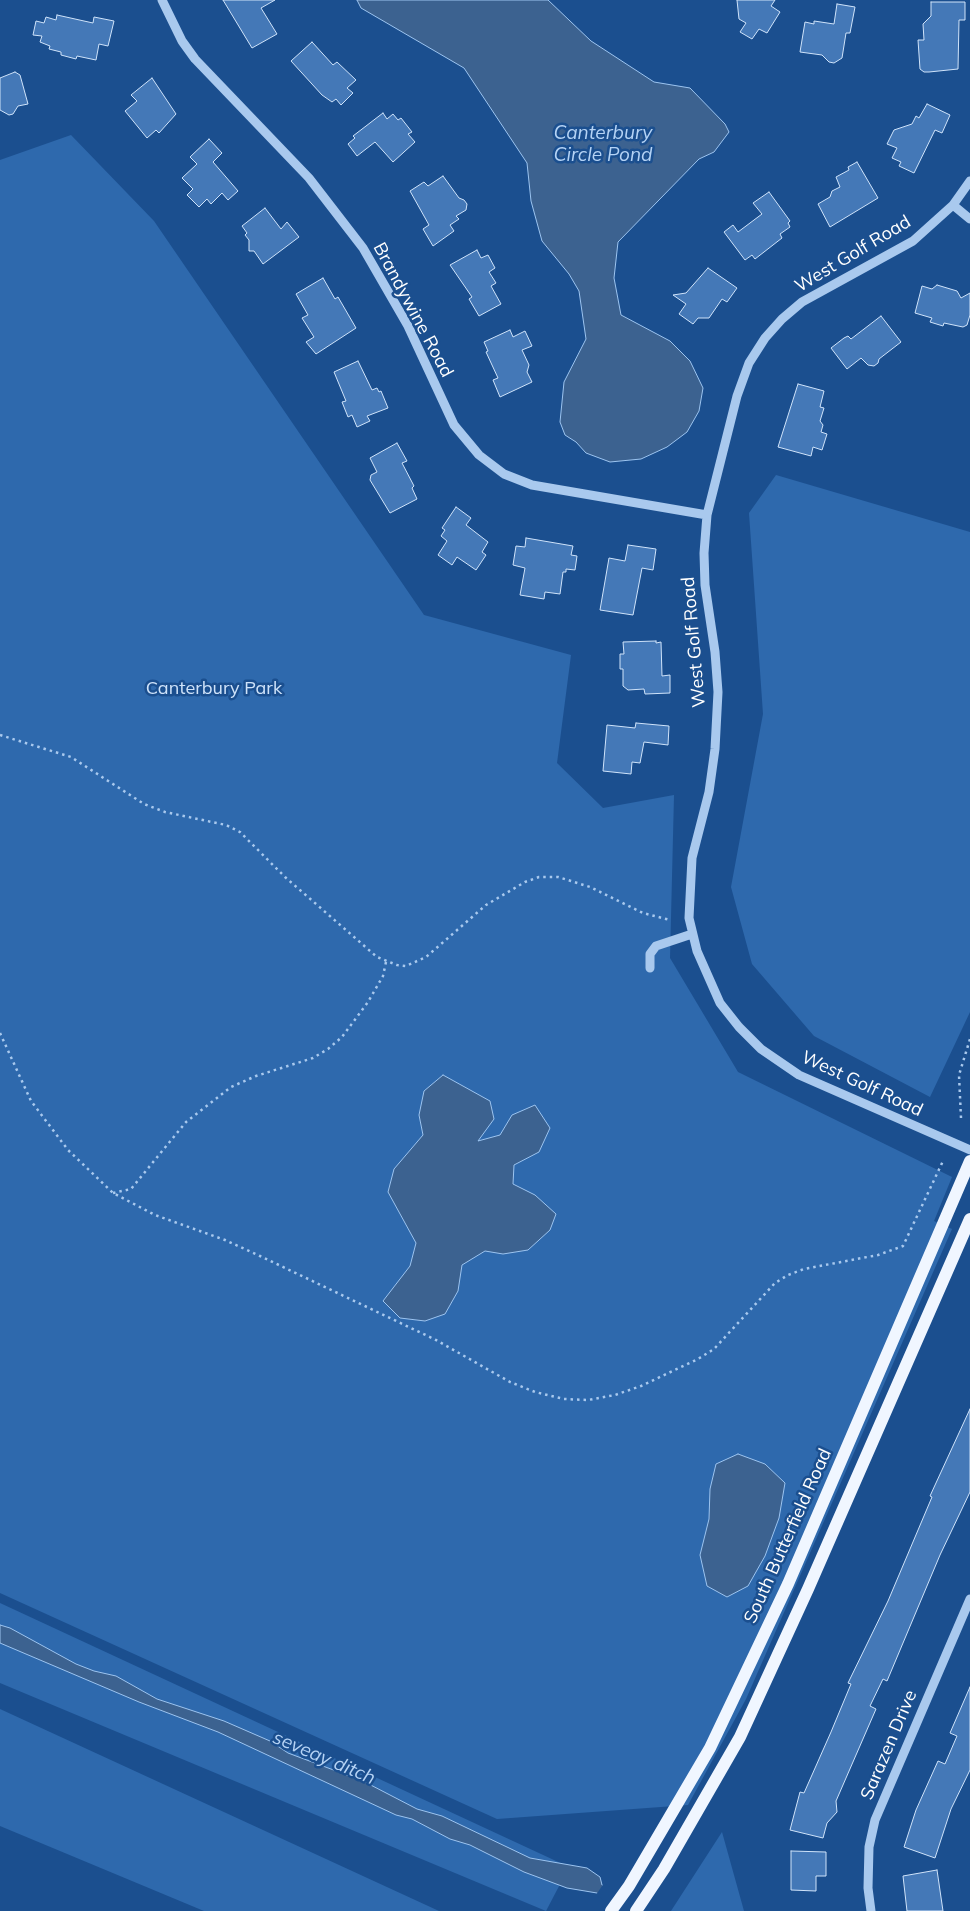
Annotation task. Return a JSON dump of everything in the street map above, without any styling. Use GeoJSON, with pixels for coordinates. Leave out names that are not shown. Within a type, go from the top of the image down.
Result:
{"type":"FeatureCollection","features":[{"type":"Feature","properties":{"kind":"main road","name":"South Butterfield Road"},"geometry":{"type":"LineString","coordinates":[[612,1910],[710,1748],[788,1584],[970,1161]]}},
{"type":"Feature","properties":{"kind":"main road"},"geometry":{"type":"LineString","coordinates":[[638,1908],[664,1869],[740,1737],[808,1589],[970,1219]]}},
{"type":"Feature","properties":{"kind":"street","name":"Brandywine Road"},"geometry":{"type":"LineString","coordinates":[[162,0],[182,41],[195,59],[309,178],[363,248],[408,326],[454,426],[479,455],[504,474],[532,485],[707,515]]}},
{"type":"Feature","properties":{"kind":"street","name":"West Golf Road"},"geometry":{"type":"LineString","coordinates":[[970,181],[953,205],[913,241],[802,302],[782,319],[765,338],[749,364],[737,396],[707,515],[704,553],[705,585],[715,652],[718,692],[715,749],[709,792],[692,858],[689,918],[692,934],[706,973],[720,1003],[739,1028],[761,1049],[799,1075],[970,1150]]}},
{"type":"Feature","properties":{"kind":"street"},"geometry":{"type":"LineString","coordinates":[[953,205],[970,219]]}},
{"type":"Feature","properties":{"kind":"street"},"geometry":{"type":"LineString","coordinates":[[650,968],[650,954],[656,946],[692,934]]}},
{"type":"Feature","properties":{"kind":"street","name":"Sarazen Drive"},"geometry":{"type":"LineString","coordinates":[[872,1911],[868,1888],[869,1847],[875,1820],[970,1599]]}},
{"type":"Feature","properties":{"kind":"path"},"geometry":{"type":"LineString","coordinates":[[0,736],[71,757],[144,804],[165,812],[226,825],[240,832],[299,889],[386,962],[406,966],[426,957],[486,905],[525,882],[540,877],[558,877],[572,881],[590,887],[643,913],[656,918],[670,920]]}},
{"type":"Feature","properties":{"kind":"path"},"geometry":{"type":"LineString","coordinates":[[113,1193],[130,1189],[186,1122],[231,1087],[256,1076],[313,1058],[328,1049],[342,1037],[368,1002],[383,976],[386,962]]}},
{"type":"Feature","properties":{"kind":"path"},"geometry":{"type":"LineString","coordinates":[[0,1033],[30,1101],[68,1150],[113,1193],[155,1215],[225,1240],[416,1330],[510,1382],[535,1392],[564,1399],[588,1400],[641,1386],[698,1359],[720,1343],[775,1283],[788,1275],[804,1269],[878,1255],[903,1246],[943,1161]]}},
{"type":"Feature","properties":{"kind":"path"},"geometry":{"type":"LineString","coordinates":[[961,1118],[959,1075],[970,1039]]}},
{"type":"Feature","properties":{"kind":"green space","name":"Canterbury Park"},"geometry":{"type":"Polygon","coordinates":[[[71,135],[154,221],[424,615],[571,655],[557,763],[603,808],[674,795],[670,958],[738,1072],[952,1177],[934,1221],[952,1229],[746,1699],[688,1805],[497,1819],[0,1593],[0,160],[71,135]]]}},
{"type":"Feature","properties":{"kind":"green space"},"geometry":{"type":"Polygon","coordinates":[[[776,475],[970,532],[970,1012],[930,1097],[814,1036],[752,964],[731,887],[763,714],[749,513],[776,475]]]}},
{"type":"Feature","properties":{"kind":"green space"},"geometry":{"type":"Polygon","coordinates":[[[0,1603],[569,1867],[546,1911],[0,1683],[0,1603]]]}},
{"type":"Feature","properties":{"kind":"green space"},"geometry":{"type":"Polygon","coordinates":[[[0,1709],[439,1911],[204,1911],[0,1826],[0,1709]]]}},
{"type":"Feature","properties":{"kind":"green space"},"geometry":{"type":"Polygon","coordinates":[[[722,1832],[744,1911],[671,1911],[722,1832]]]}},
{"type":"Feature","properties":{"kind":"water","name":"Canterbury Circle Pond"},"geometry":{"type":"Polygon","coordinates":[[[357,0],[548,0],[591,41],[654,82],[690,88],[725,124],[729,132],[714,152],[699,159],[618,242],[614,278],[621,315],[670,341],[690,361],[703,388],[699,411],[687,432],[667,447],[641,459],[610,462],[586,453],[576,442],[565,435],[560,422],[564,382],[586,339],[579,291],[569,274],[542,241],[531,201],[527,163],[464,68],[361,8],[357,0]]]}},
{"type":"Feature","properties":{"kind":"water"},"geometry":{"type":"Polygon","coordinates":[[[443,1075],[490,1101],[494,1119],[478,1141],[500,1135],[512,1115],[535,1105],[550,1128],[539,1152],[514,1165],[513,1184],[535,1195],[556,1214],[550,1230],[528,1250],[503,1254],[485,1251],[462,1265],[458,1291],[445,1314],[425,1321],[400,1318],[383,1301],[410,1266],[416,1243],[388,1192],[394,1169],[423,1135],[419,1115],[424,1091],[443,1075]]]}},
{"type":"Feature","properties":{"kind":"water"},"geometry":{"type":"Polygon","coordinates":[[[738,1454],[765,1464],[785,1483],[779,1518],[765,1556],[748,1586],[727,1597],[707,1586],[700,1555],[709,1519],[710,1489],[716,1464],[738,1454]]]}},
{"type":"Feature","properties":{"kind":"water"},"geometry":{"type":"Polygon","coordinates":[[[0,1625],[10,1628],[76,1664],[94,1671],[116,1676],[157,1699],[224,1721],[270,1741],[288,1753],[363,1781],[417,1809],[442,1816],[530,1858],[587,1868],[600,1877],[602,1885],[641,1911],[622,1911],[597,1893],[567,1888],[524,1872],[470,1845],[450,1839],[412,1819],[396,1815],[218,1732],[139,1702],[0,1643],[0,1625]]]}},
{"type":"Feature","properties":{"kind":"pier"},"geometry":{"type":"Polygon","coordinates":[[[604,1883],[644,1911],[618,1911],[596,1895],[604,1883]]]}},
{"type":"Feature","properties":{"kind":"building"},"geometry":{"type":"Polygon","coordinates":[[[223,0],[275,0],[261,8],[277,34],[252,48],[223,0]]]}},
{"type":"Feature","properties":{"kind":"building"},"geometry":{"type":"Polygon","coordinates":[[[737,0],[775,0],[771,6],[780,12],[767,33],[759,29],[752,39],[740,32],[746,23],[739,19],[737,0]]]}},
{"type":"Feature","properties":{"kind":"building"},"geometry":{"type":"Polygon","coordinates":[[[931,2],[965,2],[965,20],[959,20],[958,69],[924,72],[920,69],[918,40],[924,40],[923,24],[931,16],[931,2]]]}},
{"type":"Feature","properties":{"kind":"building"},"geometry":{"type":"Polygon","coordinates":[[[837,4],[855,7],[850,33],[846,33],[842,58],[834,63],[829,62],[822,55],[800,52],[805,22],[814,24],[814,21],[834,24],[837,4]]]}},
{"type":"Feature","properties":{"kind":"building"},"geometry":{"type":"Polygon","coordinates":[[[57,15],[93,23],[94,17],[114,21],[108,46],[99,44],[96,60],[77,56],[76,59],[49,49],[50,46],[40,42],[42,36],[33,35],[36,21],[44,23],[46,17],[56,20],[57,15]]]}},
{"type":"Feature","properties":{"kind":"building"},"geometry":{"type":"Polygon","coordinates":[[[312,42],[333,65],[337,62],[356,80],[347,88],[353,93],[341,105],[336,99],[332,102],[322,95],[291,61],[312,42]]]}},
{"type":"Feature","properties":{"kind":"building"},"geometry":{"type":"Polygon","coordinates":[[[15,72],[20,75],[28,104],[18,106],[13,114],[9,115],[0,110],[0,78],[15,72]]]}},
{"type":"Feature","properties":{"kind":"building"},"geometry":{"type":"Polygon","coordinates":[[[152,78],[176,114],[159,133],[156,130],[147,138],[125,111],[137,101],[131,95],[152,78]]]}},
{"type":"Feature","properties":{"kind":"building"},"geometry":{"type":"Polygon","coordinates":[[[927,104],[950,115],[942,133],[935,130],[914,173],[899,166],[901,162],[892,158],[897,148],[887,144],[894,130],[912,124],[916,116],[919,118],[927,104]]]}},
{"type":"Feature","properties":{"kind":"building"},"geometry":{"type":"Polygon","coordinates":[[[383,113],[387,119],[393,114],[398,120],[401,118],[412,132],[408,134],[415,142],[393,162],[375,142],[357,156],[348,144],[355,138],[353,136],[383,113]]]}},
{"type":"Feature","properties":{"kind":"building"},"geometry":{"type":"Polygon","coordinates":[[[209,139],[222,153],[213,162],[238,191],[228,200],[222,193],[211,204],[207,199],[199,207],[187,195],[193,189],[182,178],[197,164],[190,157],[209,139]]]}},
{"type":"Feature","properties":{"kind":"building"},"geometry":{"type":"Polygon","coordinates":[[[857,162],[878,198],[830,227],[818,204],[830,197],[832,191],[840,187],[836,177],[849,170],[848,167],[857,162]]]}},
{"type":"Feature","properties":{"kind":"building"},"geometry":{"type":"Polygon","coordinates":[[[443,176],[459,198],[467,204],[466,210],[456,216],[459,219],[450,225],[454,231],[433,246],[423,229],[429,225],[410,191],[424,182],[428,186],[443,176]]]}},
{"type":"Feature","properties":{"kind":"building"},"geometry":{"type":"Polygon","coordinates":[[[769,192],[790,221],[788,223],[790,227],[780,234],[782,238],[755,259],[752,255],[745,260],[724,232],[733,225],[738,232],[762,214],[753,203],[769,192]]]}},
{"type":"Feature","properties":{"kind":"building"},"geometry":{"type":"Polygon","coordinates":[[[265,208],[281,229],[287,222],[299,237],[263,264],[254,251],[249,251],[249,240],[242,226],[265,208]]]}},
{"type":"Feature","properties":{"kind":"building"},"geometry":{"type":"Polygon","coordinates":[[[477,250],[481,258],[488,255],[495,268],[489,272],[496,283],[491,286],[501,304],[479,316],[469,299],[472,297],[450,265],[477,250]]]}},
{"type":"Feature","properties":{"kind":"building"},"geometry":{"type":"Polygon","coordinates":[[[708,268],[737,288],[727,302],[722,299],[709,318],[698,318],[693,324],[679,314],[686,304],[673,295],[686,293],[708,268]]]}},
{"type":"Feature","properties":{"kind":"building"},"geometry":{"type":"Polygon","coordinates":[[[323,278],[335,299],[338,297],[356,328],[316,354],[306,342],[314,337],[302,318],[308,315],[296,294],[323,278]]]}},
{"type":"Feature","properties":{"kind":"building"},"geometry":{"type":"Polygon","coordinates":[[[937,285],[957,291],[961,298],[970,293],[970,315],[967,325],[963,327],[944,323],[943,326],[930,322],[932,318],[915,313],[922,286],[932,289],[937,285]]]}},
{"type":"Feature","properties":{"kind":"building"},"geometry":{"type":"Polygon","coordinates":[[[881,316],[901,342],[879,359],[878,363],[874,366],[868,365],[861,358],[847,369],[831,348],[848,336],[851,339],[881,316]]]}},
{"type":"Feature","properties":{"kind":"building"},"geometry":{"type":"Polygon","coordinates":[[[510,330],[513,337],[525,331],[532,346],[522,350],[529,365],[527,372],[532,382],[500,397],[493,380],[498,378],[486,352],[488,351],[484,342],[510,330]]]}},
{"type":"Feature","properties":{"kind":"building"},"geometry":{"type":"Polygon","coordinates":[[[358,361],[372,390],[377,388],[379,392],[381,391],[388,408],[367,416],[370,421],[357,427],[352,415],[348,417],[342,402],[346,401],[334,372],[358,361]]]}},
{"type":"Feature","properties":{"kind":"building"},"geometry":{"type":"Polygon","coordinates":[[[798,384],[824,391],[820,407],[824,408],[820,421],[823,425],[821,432],[827,434],[822,450],[813,447],[811,456],[778,447],[798,384]]]}},
{"type":"Feature","properties":{"kind":"building"},"geometry":{"type":"Polygon","coordinates":[[[397,443],[407,461],[402,463],[414,486],[412,488],[417,499],[390,513],[370,480],[371,475],[377,472],[370,458],[397,443]]]}},
{"type":"Feature","properties":{"kind":"building"},"geometry":{"type":"Polygon","coordinates":[[[456,507],[471,518],[466,525],[488,542],[482,552],[486,555],[476,570],[457,557],[452,565],[438,555],[447,541],[441,536],[445,530],[442,528],[456,507]]]}},
{"type":"Feature","properties":{"kind":"building"},"geometry":{"type":"Polygon","coordinates":[[[526,538],[573,546],[571,555],[577,556],[575,570],[566,569],[566,572],[563,572],[560,594],[545,592],[544,599],[520,595],[525,568],[513,565],[516,546],[525,547],[526,538]]]}},
{"type":"Feature","properties":{"kind":"building"},"geometry":{"type":"Polygon","coordinates":[[[628,545],[656,549],[653,570],[642,568],[633,615],[600,610],[609,558],[625,561],[628,545]]]}},
{"type":"Feature","properties":{"kind":"building"},"geometry":{"type":"Polygon","coordinates":[[[656,641],[656,643],[661,642],[662,676],[670,675],[670,693],[645,694],[644,689],[628,690],[623,686],[623,669],[620,669],[620,654],[624,654],[623,642],[656,641]]]}},
{"type":"Feature","properties":{"kind":"building"},"geometry":{"type":"Polygon","coordinates":[[[636,723],[669,726],[668,745],[644,742],[640,763],[632,762],[631,774],[603,771],[607,725],[635,728],[636,723]]]}},
{"type":"Feature","properties":{"kind":"building"},"geometry":{"type":"Polygon","coordinates":[[[970,1409],[970,1492],[940,1555],[887,1681],[883,1679],[870,1706],[876,1709],[836,1801],[837,1812],[827,1823],[823,1838],[790,1830],[800,1792],[804,1793],[851,1684],[848,1683],[888,1601],[932,1497],[930,1496],[970,1409]]]}},
{"type":"Feature","properties":{"kind":"building"},"geometry":{"type":"Polygon","coordinates":[[[970,1687],[970,1770],[951,1809],[935,1858],[904,1847],[916,1810],[938,1761],[945,1764],[957,1736],[950,1733],[970,1687]]]}},
{"type":"Feature","properties":{"kind":"building"},"geometry":{"type":"Polygon","coordinates":[[[791,1851],[826,1852],[826,1876],[816,1876],[816,1891],[791,1890],[791,1851]]]}},
{"type":"Feature","properties":{"kind":"building"},"geometry":{"type":"Polygon","coordinates":[[[937,1870],[943,1911],[907,1911],[903,1876],[937,1870]]]}},
{"type":"Feature","properties":{"kind":"water label","name":"seveay ditch"},"geometry":{"type":"Point","coordinates":[324,1758]}}]}
